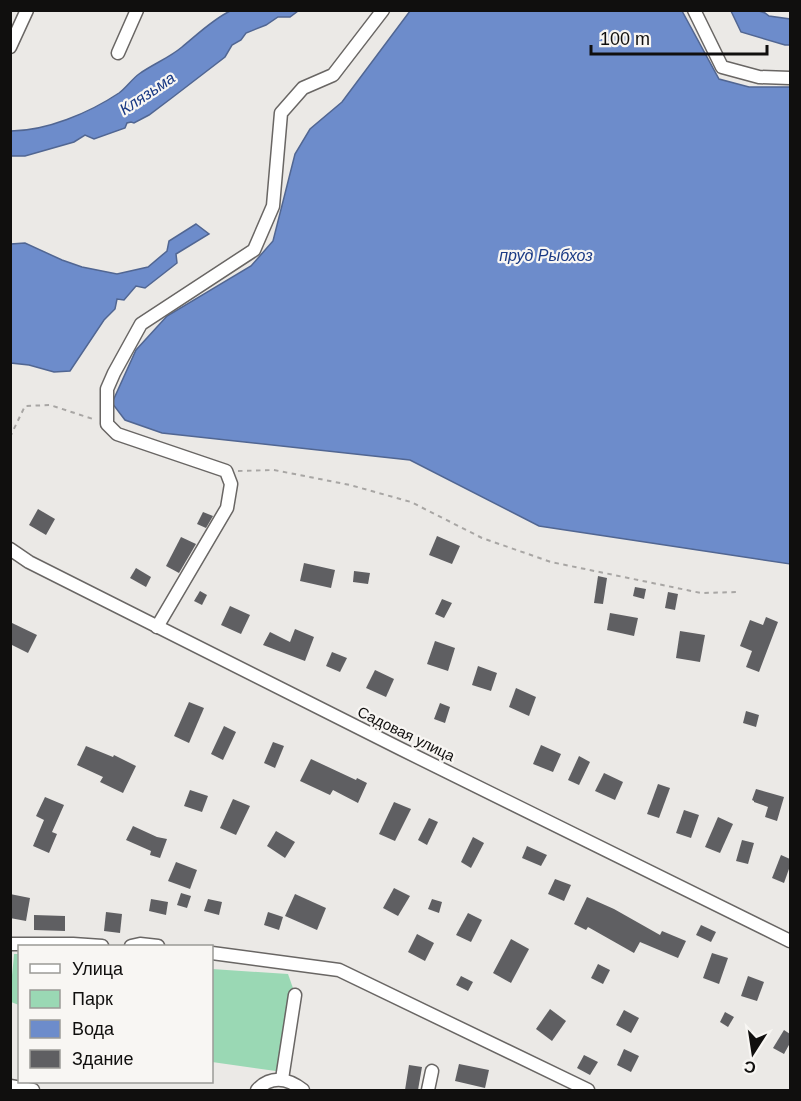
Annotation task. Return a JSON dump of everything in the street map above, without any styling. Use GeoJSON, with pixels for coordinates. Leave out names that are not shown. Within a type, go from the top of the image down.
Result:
{"type":"FeatureCollection","features":[{"type":"Feature","properties":{"kind":"street"},"geometry":{"type":"LineString","coordinates":[[10,47],[27,10]]}},
{"type":"Feature","properties":{"kind":"street"},"geometry":{"type":"LineString","coordinates":[[118,53],[137,10]]}},
{"type":"Feature","properties":{"kind":"street"},"geometry":{"type":"LineString","coordinates":[[158,627],[227,508],[231,484],[226,471],[117,434],[107,424],[107,389],[141,324],[254,250],[273,206],[281,113],[303,88],[333,75],[383,10]]}},
{"type":"Feature","properties":{"kind":"street"},"geometry":{"type":"LineString","coordinates":[[694,10],[722,67],[759,77],[790,78]]}},
{"type":"Feature","properties":{"kind":"street","name":"Садовая улица"},"geometry":{"type":"LineString","coordinates":[[10,549],[29,562],[158,627],[790,941]]}},
{"type":"Feature","properties":{"kind":"street"},"geometry":{"type":"LineString","coordinates":[[10,944],[88,945]]}},
{"type":"Feature","properties":{"kind":"street"},"geometry":{"type":"LineString","coordinates":[[213,953],[339,970],[588,1090]]}},
{"type":"Feature","properties":{"kind":"street"},"geometry":{"type":"LineString","coordinates":[[282,1079],[295,995]]}},
{"type":"Feature","properties":{"kind":"street"},"geometry":{"type":"LineString","coordinates":[[428,1090],[432,1071]]}},
{"type":"Feature","properties":{"kind":"street"},"geometry":{"type":"LineString","coordinates":[[257,1090],[270,1081],[282,1079],[294,1083],[303,1090]]}},
{"type":"Feature","properties":{"kind":"street"},"geometry":{"type":"LineString","coordinates":[[10,1086],[33,1090]]}},
{"type":"Feature","properties":{"kind":"path"},"geometry":{"type":"LineString","coordinates":[[10,437],[25,406],[50,405],[107,424]]}},
{"type":"Feature","properties":{"kind":"path"},"geometry":{"type":"LineString","coordinates":[[226,471],[274,470],[350,485],[411,502],[482,538],[551,562],[701,593],[738,592]]}},
{"type":"Feature","properties":{"kind":"green space"},"geometry":{"type":"Polygon","coordinates":[[[14,954],[18,954],[18,1005],[11,1002],[14,954]]]}},
{"type":"Feature","properties":{"kind":"green space"},"geometry":{"type":"Polygon","coordinates":[[[213,969],[288,974],[294,991],[283,1072],[213,1062],[213,969]]]}},
{"type":"Feature","properties":{"kind":"water","name":"Клязьма"},"geometry":{"type":"Polygon","coordinates":[[[230,11],[298,11],[290,17],[278,17],[246,33],[241,40],[232,45],[225,57],[149,115],[134,123],[127,123],[125,128],[94,139],[85,135],[74,142],[25,156],[11,156],[11,131],[53,124],[81,114],[107,100],[122,91],[139,74],[177,51],[211,23],[230,11]]]}},
{"type":"Feature","properties":{"kind":"water","name":"пруд Рыбхоз"},"geometry":{"type":"Polygon","coordinates":[[[410,11],[682,11],[719,79],[749,87],[790,87],[790,564],[539,526],[410,460],[162,433],[125,420],[112,403],[136,350],[167,316],[251,266],[273,241],[295,154],[310,129],[342,102],[410,11]]]}},
{"type":"Feature","properties":{"kind":"water"},"geometry":{"type":"Polygon","coordinates":[[[731,11],[759,11],[769,16],[790,19],[790,45],[741,32],[731,11]]]}},
{"type":"Feature","properties":{"kind":"water"},"geometry":{"type":"Polygon","coordinates":[[[196,224],[209,234],[176,254],[177,263],[145,288],[136,286],[124,300],[117,299],[115,309],[104,320],[70,371],[54,372],[11,363],[11,244],[25,243],[82,267],[117,274],[148,267],[167,251],[169,241],[196,224]]]}},
{"type":"Feature","properties":{"kind":"building"},"geometry":{"type":"Polygon","coordinates":[[[38,509],[55,519],[46,535],[29,525],[38,509]]]}},
{"type":"Feature","properties":{"kind":"building"},"geometry":{"type":"Polygon","coordinates":[[[203,512],[213,516],[206,528],[197,524],[203,512]]]}},
{"type":"Feature","properties":{"kind":"building"},"geometry":{"type":"Polygon","coordinates":[[[437,536],[460,546],[452,564],[429,555],[437,536]]]}},
{"type":"Feature","properties":{"kind":"building"},"geometry":{"type":"Polygon","coordinates":[[[181,537],[196,544],[179,573],[166,566],[181,537]]]}},
{"type":"Feature","properties":{"kind":"building"},"geometry":{"type":"Polygon","coordinates":[[[304,563],[335,570],[331,588],[300,581],[304,563]]]}},
{"type":"Feature","properties":{"kind":"building"},"geometry":{"type":"Polygon","coordinates":[[[136,568],[151,577],[146,587],[130,578],[136,568]]]}},
{"type":"Feature","properties":{"kind":"building"},"geometry":{"type":"Polygon","coordinates":[[[354,571],[370,573],[368,584],[353,582],[354,571]]]}},
{"type":"Feature","properties":{"kind":"building"},"geometry":{"type":"Polygon","coordinates":[[[598,576],[607,578],[603,604],[594,603],[598,576]]]}},
{"type":"Feature","properties":{"kind":"building"},"geometry":{"type":"Polygon","coordinates":[[[635,587],[646,589],[644,599],[633,596],[635,587]]]}},
{"type":"Feature","properties":{"kind":"building"},"geometry":{"type":"Polygon","coordinates":[[[200,591],[207,595],[202,605],[194,601],[200,591]]]}},
{"type":"Feature","properties":{"kind":"building"},"geometry":{"type":"Polygon","coordinates":[[[668,592],[678,594],[675,610],[665,608],[668,592]]]}},
{"type":"Feature","properties":{"kind":"building"},"geometry":{"type":"Polygon","coordinates":[[[442,599],[452,603],[444,618],[435,614],[442,599]]]}},
{"type":"Feature","properties":{"kind":"building"},"geometry":{"type":"Polygon","coordinates":[[[230,606],[250,615],[241,634],[221,625],[230,606]]]}},
{"type":"Feature","properties":{"kind":"building"},"geometry":{"type":"Polygon","coordinates":[[[610,613],[638,618],[634,636],[607,630],[610,613]]]}},
{"type":"Feature","properties":{"kind":"building"},"geometry":{"type":"Polygon","coordinates":[[[766,617],[778,622],[759,672],[746,667],[752,651],[740,646],[750,620],[763,625],[766,617]]]}},
{"type":"Feature","properties":{"kind":"building"},"geometry":{"type":"Polygon","coordinates":[[[10,622],[37,635],[28,653],[10,644],[10,622]]]}},
{"type":"Feature","properties":{"kind":"building"},"geometry":{"type":"Polygon","coordinates":[[[295,629],[314,637],[305,661],[263,645],[270,632],[290,642],[295,629]]]}},
{"type":"Feature","properties":{"kind":"building"},"geometry":{"type":"Polygon","coordinates":[[[680,631],[705,635],[700,662],[676,658],[680,631]]]}},
{"type":"Feature","properties":{"kind":"building"},"geometry":{"type":"Polygon","coordinates":[[[435,641],[455,648],[448,671],[427,664],[435,641]]]}},
{"type":"Feature","properties":{"kind":"building"},"geometry":{"type":"Polygon","coordinates":[[[332,652],[347,658],[340,672],[326,666],[332,652]]]}},
{"type":"Feature","properties":{"kind":"building"},"geometry":{"type":"Polygon","coordinates":[[[478,666],[497,673],[491,691],[472,685],[478,666]]]}},
{"type":"Feature","properties":{"kind":"building"},"geometry":{"type":"Polygon","coordinates":[[[375,670],[394,679],[386,697],[366,688],[375,670]]]}},
{"type":"Feature","properties":{"kind":"building"},"geometry":{"type":"Polygon","coordinates":[[[516,688],[536,697],[529,716],[509,707],[516,688]]]}},
{"type":"Feature","properties":{"kind":"building"},"geometry":{"type":"Polygon","coordinates":[[[189,702],[204,708],[189,743],[174,736],[189,702]]]}},
{"type":"Feature","properties":{"kind":"building"},"geometry":{"type":"Polygon","coordinates":[[[440,703],[450,707],[445,723],[434,719],[440,703]]]}},
{"type":"Feature","properties":{"kind":"building"},"geometry":{"type":"Polygon","coordinates":[[[746,711],[759,715],[756,727],[743,723],[746,711]]]}},
{"type":"Feature","properties":{"kind":"building"},"geometry":{"type":"Polygon","coordinates":[[[224,726],[236,732],[223,760],[211,754],[224,726]]]}},
{"type":"Feature","properties":{"kind":"building"},"geometry":{"type":"Polygon","coordinates":[[[273,742],[284,746],[275,768],[264,763],[273,742]]]}},
{"type":"Feature","properties":{"kind":"building"},"geometry":{"type":"Polygon","coordinates":[[[541,745],[561,754],[553,772],[533,764],[541,745]]]}},
{"type":"Feature","properties":{"kind":"building"},"geometry":{"type":"Polygon","coordinates":[[[86,746],[113,757],[114,755],[136,766],[123,793],[100,782],[103,777],[77,765],[86,746]]]}},
{"type":"Feature","properties":{"kind":"building"},"geometry":{"type":"Polygon","coordinates":[[[579,756],[590,762],[579,785],[568,780],[579,756]]]}},
{"type":"Feature","properties":{"kind":"building"},"geometry":{"type":"Polygon","coordinates":[[[311,759],[367,783],[358,803],[333,790],[330,795],[300,781],[311,759]]]}},
{"type":"Feature","properties":{"kind":"building"},"geometry":{"type":"Polygon","coordinates":[[[604,773],[623,782],[615,800],[595,791],[604,773]]]}},
{"type":"Feature","properties":{"kind":"building"},"geometry":{"type":"Polygon","coordinates":[[[658,784],[670,788],[659,818],[647,814],[658,784]]]}},
{"type":"Feature","properties":{"kind":"building"},"geometry":{"type":"Polygon","coordinates":[[[756,789],[784,797],[777,821],[765,817],[768,807],[752,800],[756,789]]]}},
{"type":"Feature","properties":{"kind":"building"},"geometry":{"type":"Polygon","coordinates":[[[190,790],[208,796],[202,812],[184,806],[190,790]]]}},
{"type":"Feature","properties":{"kind":"building"},"geometry":{"type":"Polygon","coordinates":[[[45,797],[64,805],[52,832],[57,834],[49,853],[33,846],[44,820],[36,816],[45,797]]]}},
{"type":"Feature","properties":{"kind":"building"},"geometry":{"type":"Polygon","coordinates":[[[233,799],[250,806],[236,835],[220,828],[233,799]]]}},
{"type":"Feature","properties":{"kind":"building"},"geometry":{"type":"Polygon","coordinates":[[[394,802],[411,809],[395,841],[379,834],[394,802]]]}},
{"type":"Feature","properties":{"kind":"building"},"geometry":{"type":"Polygon","coordinates":[[[684,810],[699,815],[691,838],[676,833],[684,810]]]}},
{"type":"Feature","properties":{"kind":"building"},"geometry":{"type":"Polygon","coordinates":[[[718,817],[733,824],[720,853],[705,847],[718,817]]]}},
{"type":"Feature","properties":{"kind":"building"},"geometry":{"type":"Polygon","coordinates":[[[429,818],[438,822],[427,845],[418,840],[429,818]]]}},
{"type":"Feature","properties":{"kind":"building"},"geometry":{"type":"Polygon","coordinates":[[[133,826],[167,839],[160,858],[150,855],[151,851],[126,840],[133,826]]]}},
{"type":"Feature","properties":{"kind":"building"},"geometry":{"type":"Polygon","coordinates":[[[276,831],[295,842],[285,858],[267,846],[276,831]]]}},
{"type":"Feature","properties":{"kind":"building"},"geometry":{"type":"Polygon","coordinates":[[[473,837],[484,843],[471,868],[461,862],[473,837]]]}},
{"type":"Feature","properties":{"kind":"building"},"geometry":{"type":"Polygon","coordinates":[[[742,840],[754,843],[748,864],[736,861],[742,840]]]}},
{"type":"Feature","properties":{"kind":"building"},"geometry":{"type":"Polygon","coordinates":[[[527,846],[547,855],[541,866],[522,858],[527,846]]]}},
{"type":"Feature","properties":{"kind":"building"},"geometry":{"type":"Polygon","coordinates":[[[781,855],[790,859],[784,883],[772,878],[781,855]]]}},
{"type":"Feature","properties":{"kind":"building"},"geometry":{"type":"Polygon","coordinates":[[[176,862],[197,870],[190,889],[168,881],[176,862]]]}},
{"type":"Feature","properties":{"kind":"building"},"geometry":{"type":"Polygon","coordinates":[[[555,879],[571,885],[564,901],[548,894],[555,879]]]}},
{"type":"Feature","properties":{"kind":"building"},"geometry":{"type":"Polygon","coordinates":[[[394,888],[410,896],[398,916],[383,908],[394,888]]]}},
{"type":"Feature","properties":{"kind":"building"},"geometry":{"type":"Polygon","coordinates":[[[181,893],[191,896],[187,908],[177,905],[181,893]]]}},
{"type":"Feature","properties":{"kind":"building"},"geometry":{"type":"Polygon","coordinates":[[[10,894],[30,898],[26,921],[10,918],[10,894]]]}},
{"type":"Feature","properties":{"kind":"building"},"geometry":{"type":"Polygon","coordinates":[[[295,894],[326,908],[317,930],[285,916],[295,894]]]}},
{"type":"Feature","properties":{"kind":"building"},"geometry":{"type":"Polygon","coordinates":[[[587,897],[614,909],[660,935],[662,931],[686,941],[678,958],[640,942],[634,953],[588,927],[586,930],[574,924],[587,897]]]}},
{"type":"Feature","properties":{"kind":"building"},"geometry":{"type":"Polygon","coordinates":[[[151,899],[168,902],[166,915],[149,911],[151,899]]]}},
{"type":"Feature","properties":{"kind":"building"},"geometry":{"type":"Polygon","coordinates":[[[208,899],[222,902],[219,915],[204,911],[208,899]]]}},
{"type":"Feature","properties":{"kind":"building"},"geometry":{"type":"Polygon","coordinates":[[[432,899],[442,902],[439,913],[428,909],[432,899]]]}},
{"type":"Feature","properties":{"kind":"building"},"geometry":{"type":"Polygon","coordinates":[[[106,912],[122,914],[120,933],[104,931],[106,912]]]}},
{"type":"Feature","properties":{"kind":"building"},"geometry":{"type":"Polygon","coordinates":[[[268,912],[283,917],[279,930],[264,925],[268,912]]]}},
{"type":"Feature","properties":{"kind":"building"},"geometry":{"type":"Polygon","coordinates":[[[468,913],[482,920],[471,942],[456,935],[468,913]]]}},
{"type":"Feature","properties":{"kind":"building"},"geometry":{"type":"Polygon","coordinates":[[[34,915],[65,916],[65,931],[34,930],[34,915]]]}},
{"type":"Feature","properties":{"kind":"building"},"geometry":{"type":"Polygon","coordinates":[[[701,925],[716,932],[711,942],[696,935],[701,925]]]}},
{"type":"Feature","properties":{"kind":"building"},"geometry":{"type":"Polygon","coordinates":[[[417,934],[434,943],[425,961],[408,952],[417,934]]]}},
{"type":"Feature","properties":{"kind":"building"},"geometry":{"type":"Polygon","coordinates":[[[511,939],[529,949],[511,983],[493,973],[511,939]]]}},
{"type":"Feature","properties":{"kind":"building"},"geometry":{"type":"Polygon","coordinates":[[[712,953],[728,958],[719,984],[703,978],[712,953]]]}},
{"type":"Feature","properties":{"kind":"building"},"geometry":{"type":"Polygon","coordinates":[[[598,964],[610,970],[603,984],[591,978],[598,964]]]}},
{"type":"Feature","properties":{"kind":"building"},"geometry":{"type":"Polygon","coordinates":[[[461,976],[473,982],[468,991],[456,985],[461,976]]]}},
{"type":"Feature","properties":{"kind":"building"},"geometry":{"type":"Polygon","coordinates":[[[748,976],[764,982],[757,1001],[741,996],[748,976]]]}},
{"type":"Feature","properties":{"kind":"building"},"geometry":{"type":"Polygon","coordinates":[[[550,1009],[566,1021],[552,1041],[536,1029],[550,1009]]]}},
{"type":"Feature","properties":{"kind":"building"},"geometry":{"type":"Polygon","coordinates":[[[624,1010],[639,1018],[631,1033],[616,1025],[624,1010]]]}},
{"type":"Feature","properties":{"kind":"building"},"geometry":{"type":"Polygon","coordinates":[[[725,1012],[734,1017],[728,1027],[720,1022],[725,1012]]]}},
{"type":"Feature","properties":{"kind":"building"},"geometry":{"type":"Polygon","coordinates":[[[784,1030],[790,1034],[790,1043],[784,1054],[773,1048],[784,1030]]]}},
{"type":"Feature","properties":{"kind":"building"},"geometry":{"type":"Polygon","coordinates":[[[624,1049],[639,1056],[631,1072],[617,1065],[624,1049]]]}},
{"type":"Feature","properties":{"kind":"building"},"geometry":{"type":"Polygon","coordinates":[[[584,1055],[598,1062],[590,1075],[577,1068],[584,1055]]]}},
{"type":"Feature","properties":{"kind":"building"},"geometry":{"type":"Polygon","coordinates":[[[459,1064],[489,1070],[485,1088],[455,1081],[459,1064]]]}},
{"type":"Feature","properties":{"kind":"building"},"geometry":{"type":"Polygon","coordinates":[[[409,1065],[422,1067],[418,1090],[405,1090],[409,1065]]]}}]}
